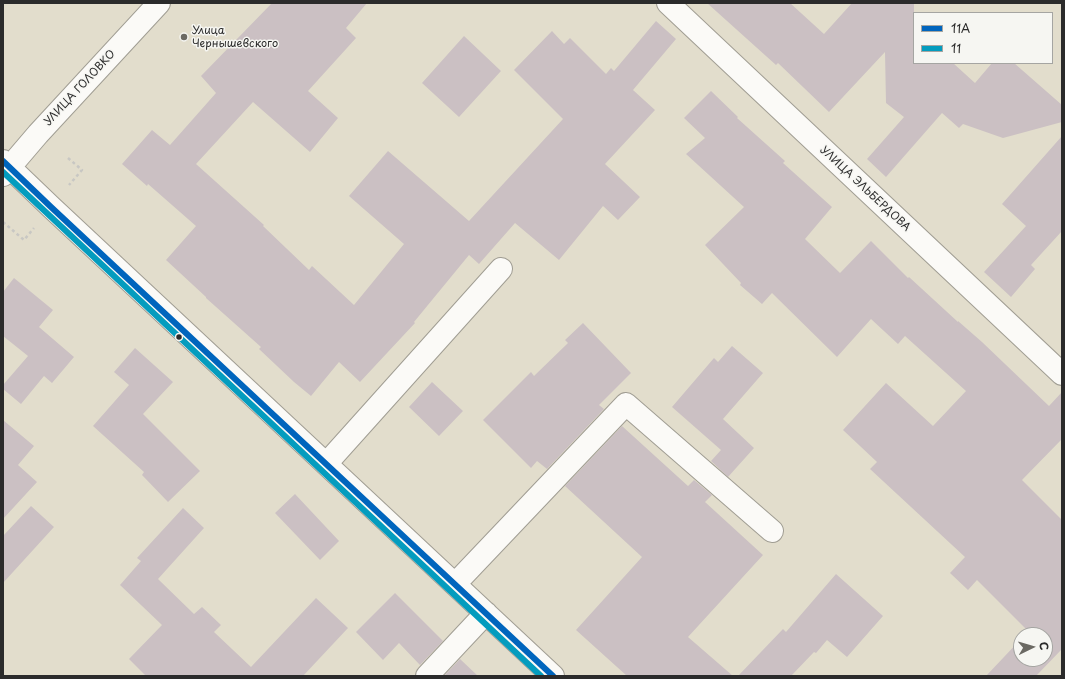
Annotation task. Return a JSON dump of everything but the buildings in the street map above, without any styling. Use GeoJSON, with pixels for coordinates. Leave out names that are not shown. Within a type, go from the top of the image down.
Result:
{"type":"FeatureCollection","features":[{"type":"Feature","properties":{"kind":"street","name":"УЛИЦА ГОЛОВКО"},"geometry":{"type":"LineString","coordinates":[[5,168],[159,3]]}},
{"type":"Feature","properties":{"kind":"street","name":"УЛИЦА ЭЛЬБЕРДОВА"},"geometry":{"type":"LineString","coordinates":[[668,3],[1062,374]]}},
{"type":"Feature","properties":{"kind":"street"},"geometry":{"type":"LineString","coordinates":[[5,168],[51,207],[553,676]]}},
{"type":"Feature","properties":{"kind":"street"},"geometry":{"type":"LineString","coordinates":[[326,464],[501,269]]}},
{"type":"Feature","properties":{"kind":"street"},"geometry":{"type":"LineString","coordinates":[[455,584],[626,404],[772,531]]}},
{"type":"Feature","properties":{"kind":"street"},"geometry":{"type":"LineString","coordinates":[[428,676],[486,613]]}},
{"type":"Feature","properties":{"kind":"path"},"geometry":{"type":"LineString","coordinates":[[68,158],[82,170],[69,185]]}},
{"type":"Feature","properties":{"kind":"path"},"geometry":{"type":"LineString","coordinates":[[3,222],[24,240],[38,223]]}},
{"type":"Feature","properties":{"kind":"transit line","name":"11А"},"geometry":{"type":"LineString","coordinates":[[3,161],[553,676]]}},
{"type":"Feature","properties":{"kind":"transit line","name":"11"},"geometry":{"type":"LineString","coordinates":[[3,172],[541,676]]}},
{"type":"Feature","properties":{"kind":"place","name":"Улица Чернышевского"},"geometry":{"type":"Point","coordinates":[184,37]}}]}
